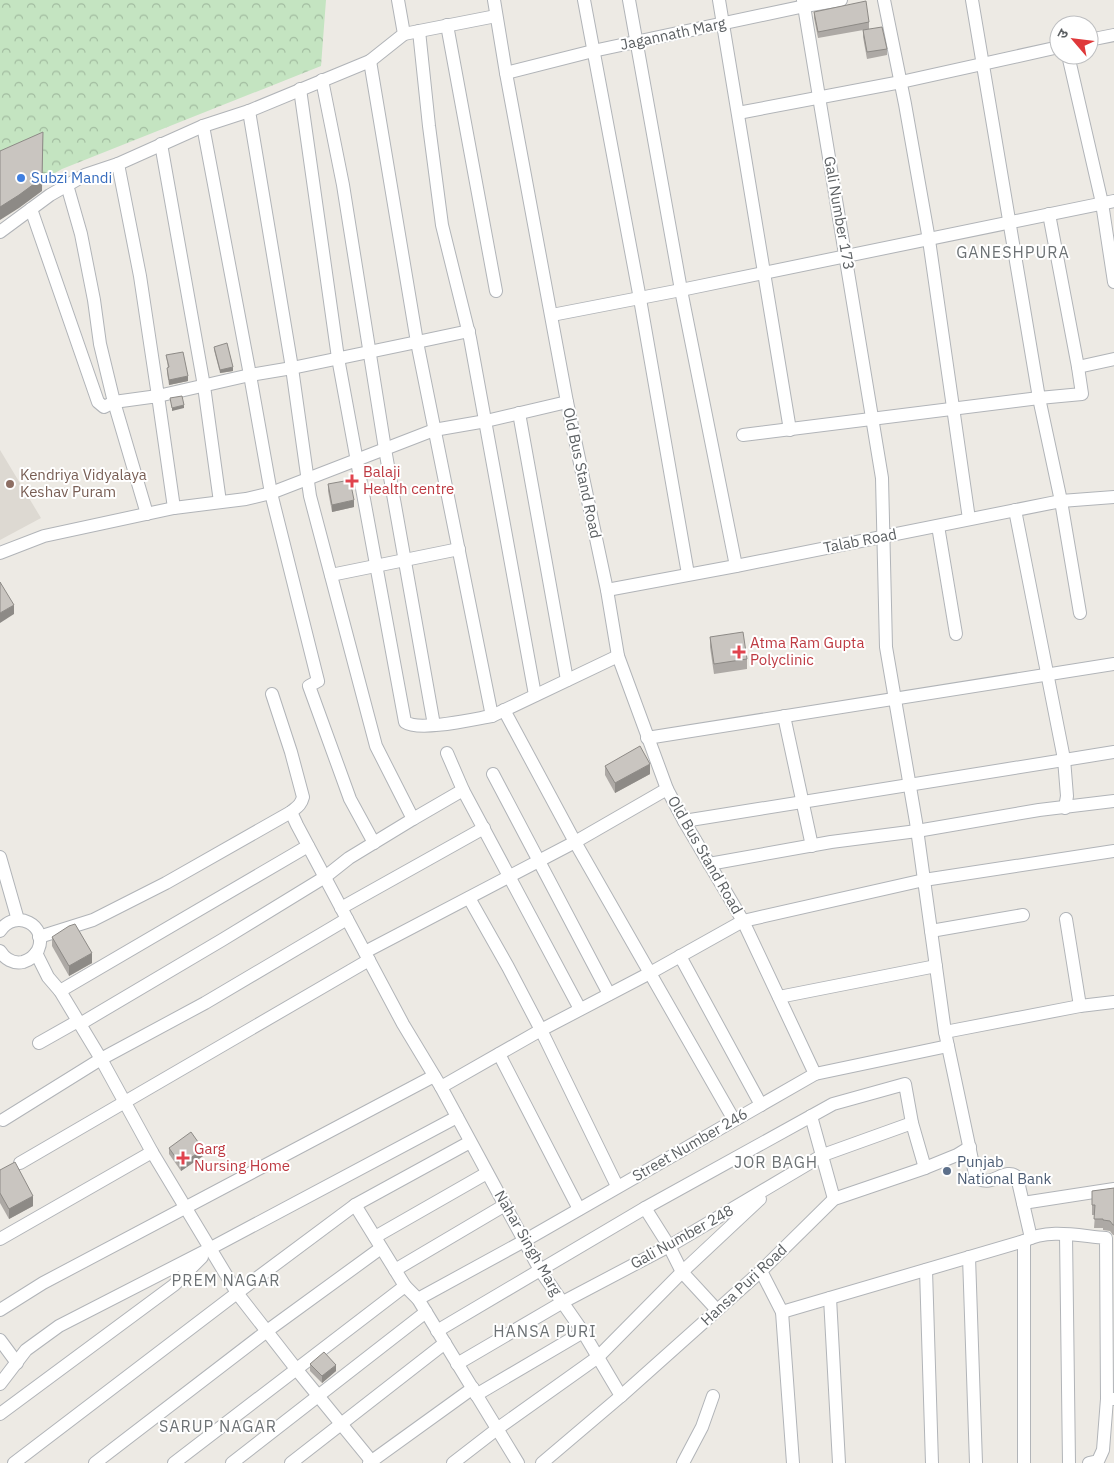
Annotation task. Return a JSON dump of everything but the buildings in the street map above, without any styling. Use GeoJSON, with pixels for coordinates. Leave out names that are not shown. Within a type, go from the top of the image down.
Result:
{"type":"FeatureCollection","features":[{"type":"Feature","properties":{"kind":"street"},"geometry":{"type":"LineString","coordinates":[[398,0],[404,34]]}},
{"type":"Feature","properties":{"kind":"street","name":"Old Bus Stand Road"},"geometry":{"type":"LineString","coordinates":[[494,0],[567,402],[618,656],[668,789],[684,821],[743,921]]}},
{"type":"Feature","properties":{"kind":"street"},"geometry":{"type":"LineString","coordinates":[[584,0],[640,299],[688,574]]}},
{"type":"Feature","properties":{"kind":"street"},"geometry":{"type":"LineString","coordinates":[[629,0],[638,41],[681,290],[736,566]]}},
{"type":"Feature","properties":{"kind":"street"},"geometry":{"type":"LineString","coordinates":[[720,0],[790,430]]}},
{"type":"Feature","properties":{"kind":"street","name":"Jagannath Marg"},"geometry":{"type":"LineString","coordinates":[[506,73],[593,51],[724,23],[804,3],[841,0]]}},
{"type":"Feature","properties":{"kind":"street"},"geometry":{"type":"LineString","coordinates":[[884,0],[901,82],[929,240],[969,520]]}},
{"type":"Feature","properties":{"kind":"street"},"geometry":{"type":"LineString","coordinates":[[972,0],[1039,398],[1061,501],[1080,613]]}},
{"type":"Feature","properties":{"kind":"street","name":"Gali Number 173"},"geometry":{"type":"LineString","coordinates":[[804,3],[882,478],[886,647],[917,831],[945,1032],[974,1174],[978,1179],[986,1181],[1010,1173],[1014,1174],[1017,1178],[1023,1203]]}},
{"type":"Feature","properties":{"kind":"street"},"geometry":{"type":"LineString","coordinates":[[0,232],[50,195],[85,175],[118,164],[203,126],[249,111],[370,61],[404,34],[496,16]]}},
{"type":"Feature","properties":{"kind":"street"},"geometry":{"type":"LineString","coordinates":[[447,26],[496,291]]}},
{"type":"Feature","properties":{"kind":"street"},"geometry":{"type":"LineString","coordinates":[[419,31],[442,225],[469,331],[536,695]]}},
{"type":"Feature","properties":{"kind":"street"},"geometry":{"type":"LineString","coordinates":[[1099,38],[1114,35]]}},
{"type":"Feature","properties":{"kind":"street"},"geometry":{"type":"LineString","coordinates":[[738,113],[901,82],[1049,49]]}},
{"type":"Feature","properties":{"kind":"street"},"geometry":{"type":"LineString","coordinates":[[370,61],[417,342],[434,430],[459,549],[498,713],[575,842],[734,1120]]}},
{"type":"Feature","properties":{"kind":"street"},"geometry":{"type":"LineString","coordinates":[[1071,65],[1108,202],[1114,282]]}},
{"type":"Feature","properties":{"kind":"street"},"geometry":{"type":"LineString","coordinates":[[322,80],[343,185],[385,449],[434,725]]}},
{"type":"Feature","properties":{"kind":"street"},"geometry":{"type":"LineString","coordinates":[[300,89],[338,358],[405,722],[412,725],[434,725],[498,713],[618,656]]}},
{"type":"Feature","properties":{"kind":"street"},"geometry":{"type":"LineString","coordinates":[[249,111],[292,368],[310,496],[376,746],[413,819]]}},
{"type":"Feature","properties":{"kind":"street"},"geometry":{"type":"LineString","coordinates":[[203,126],[271,493],[318,680],[309,686],[350,799],[374,843]]}},
{"type":"Feature","properties":{"kind":"street"},"geometry":{"type":"LineString","coordinates":[[161,144],[204,386],[220,502]]}},
{"type":"Feature","properties":{"kind":"street"},"geometry":{"type":"LineString","coordinates":[[118,164],[140,276],[174,508]]}},
{"type":"Feature","properties":{"kind":"street"},"geometry":{"type":"LineString","coordinates":[[67,185],[81,234],[100,344],[114,402],[147,514]]}},
{"type":"Feature","properties":{"kind":"street"},"geometry":{"type":"LineString","coordinates":[[552,315],[764,274],[1108,202]]}},
{"type":"Feature","properties":{"kind":"street"},"geometry":{"type":"LineString","coordinates":[[31,208],[98,402],[104,407],[114,402],[158,396],[250,375],[469,331]]}},
{"type":"Feature","properties":{"kind":"street"},"geometry":{"type":"LineString","coordinates":[[743,435],[1082,394],[1048,214]]}},
{"type":"Feature","properties":{"kind":"street"},"geometry":{"type":"LineString","coordinates":[[1078,367],[1114,359]]}},
{"type":"Feature","properties":{"kind":"street"},"geometry":{"type":"LineString","coordinates":[[0,553],[44,536],[174,508],[246,499],[271,493],[434,430],[486,421],[567,402]]}},
{"type":"Feature","properties":{"kind":"street"},"geometry":{"type":"LineString","coordinates":[[519,413],[567,680]]}},
{"type":"Feature","properties":{"kind":"street","name":"Talab Road"},"geometry":{"type":"LineString","coordinates":[[606,590],[1061,501],[1114,497]]}},
{"type":"Feature","properties":{"kind":"street"},"geometry":{"type":"LineString","coordinates":[[1015,510],[1064,759],[1068,796],[1065,808]]}},
{"type":"Feature","properties":{"kind":"street"},"geometry":{"type":"LineString","coordinates":[[938,526],[956,634]]}},
{"type":"Feature","properties":{"kind":"street"},"geometry":{"type":"LineString","coordinates":[[331,575],[459,549]]}},
{"type":"Feature","properties":{"kind":"street"},"geometry":{"type":"LineString","coordinates":[[648,738],[1114,664]]}},
{"type":"Feature","properties":{"kind":"street"},"geometry":{"type":"LineString","coordinates":[[39,937],[92,920],[166,883],[291,812],[302,803],[303,797],[292,752],[272,694]]}},
{"type":"Feature","properties":{"kind":"street"},"geometry":{"type":"LineString","coordinates":[[784,716],[812,846]]}},
{"type":"Feature","properties":{"kind":"street"},"geometry":{"type":"LineString","coordinates":[[684,821],[1114,752]]}},
{"type":"Feature","properties":{"kind":"street"},"geometry":{"type":"LineString","coordinates":[[446,753],[463,790],[580,1009]]}},
{"type":"Feature","properties":{"kind":"street"},"geometry":{"type":"LineString","coordinates":[[492,774],[609,994]]}},
{"type":"Feature","properties":{"kind":"street"},"geometry":{"type":"LineString","coordinates":[[20,1163],[367,956],[668,789]]}},
{"type":"Feature","properties":{"kind":"street"},"geometry":{"type":"LineString","coordinates":[[38,1044],[79,1023],[222,940],[325,877],[374,843],[463,790]]}},
{"type":"Feature","properties":{"kind":"street"},"geometry":{"type":"LineString","coordinates":[[709,864],[1039,810],[1114,801]]}},
{"type":"Feature","properties":{"kind":"street","name":"Nahar Singh Marg"},"geometry":{"type":"LineString","coordinates":[[291,812],[344,914],[540,1270],[583,1332],[621,1396]]}},
{"type":"Feature","properties":{"kind":"street"},"geometry":{"type":"LineString","coordinates":[[3,1120],[101,1059],[205,1003],[344,914],[484,828]]}},
{"type":"Feature","properties":{"kind":"street"},"geometry":{"type":"LineString","coordinates":[[60,991],[308,846]]}},
{"type":"Feature","properties":{"kind":"street"},"geometry":{"type":"LineString","coordinates":[[0,1310],[43,1283],[337,1127],[499,1054],[743,921],[924,880],[1114,851]]}},
{"type":"Feature","properties":{"kind":"street"},"geometry":{"type":"LineString","coordinates":[[0,857],[18,920]]}},
{"type":"Feature","properties":{"kind":"street"},"geometry":{"type":"LineString","coordinates":[[469,898],[540,1030],[617,1186]]}},
{"type":"Feature","properties":{"kind":"street"},"geometry":{"type":"LineString","coordinates":[[931,932],[1023,914]]}},
{"type":"Feature","properties":{"kind":"street"},"geometry":{"type":"LineString","coordinates":[[1066,919],[1080,1006]]}},
{"type":"Feature","properties":{"kind":"street"},"geometry":{"type":"LineString","coordinates":[[0,930],[5,924],[25,920],[36,928],[39,937],[39,947],[36,954],[24,962],[10,960],[0,951]]}},
{"type":"Feature","properties":{"kind":"street"},"geometry":{"type":"LineString","coordinates":[[743,921],[815,1074]]}},
{"type":"Feature","properties":{"kind":"street"},"geometry":{"type":"LineString","coordinates":[[36,954],[48,977],[60,991],[101,1059],[152,1152],[237,1293],[371,1462],[474,1391],[583,1332]]}},
{"type":"Feature","properties":{"kind":"street"},"geometry":{"type":"LineString","coordinates":[[680,956],[761,1105]]}},
{"type":"Feature","properties":{"kind":"street"},"geometry":{"type":"LineString","coordinates":[[779,997],[936,966]]}},
{"type":"Feature","properties":{"kind":"street"},"geometry":{"type":"LineString","coordinates":[[945,1032],[1080,1006],[1114,1002]]}},
{"type":"Feature","properties":{"kind":"street","name":"Street Number 246"},"geometry":{"type":"LineString","coordinates":[[418,1299],[524,1241],[815,1074],[948,1046]]}},
{"type":"Feature","properties":{"kind":"street"},"geometry":{"type":"LineString","coordinates":[[499,1054],[579,1209]]}},
{"type":"Feature","properties":{"kind":"street"},"geometry":{"type":"LineString","coordinates":[[437,1331],[645,1208],[833,1104],[904,1084],[912,1123],[925,1168]]}},
{"type":"Feature","properties":{"kind":"street"},"geometry":{"type":"LineString","coordinates":[[811,1116],[834,1199]]}},
{"type":"Feature","properties":{"kind":"street"},"geometry":{"type":"LineString","coordinates":[[0,1384],[26,1350],[59,1326],[211,1248],[457,1117]]}},
{"type":"Feature","properties":{"kind":"street","name":"Gali Number 248"},"geometry":{"type":"LineString","coordinates":[[457,1364],[563,1302],[669,1246],[823,1155],[912,1123]]}},
{"type":"Feature","properties":{"kind":"street"},"geometry":{"type":"LineString","coordinates":[[14,1463],[237,1293],[356,1206],[470,1142]]}},
{"type":"Feature","properties":{"kind":"street","name":"Hansa Puri Road"},"geometry":{"type":"LineString","coordinates":[[542,1463],[621,1396],[761,1271],[834,1199],[925,1168],[957,1155],[970,1147]]}},
{"type":"Feature","properties":{"kind":"street"},"geometry":{"type":"LineString","coordinates":[[0,1239],[152,1152]]}},
{"type":"Feature","properties":{"kind":"street"},"geometry":{"type":"LineString","coordinates":[[95,1463],[378,1243],[487,1174]]}},
{"type":"Feature","properties":{"kind":"street"},"geometry":{"type":"LineString","coordinates":[[453,1463],[598,1357],[682,1272],[776,1183]]}},
{"type":"Feature","properties":{"kind":"street"},"geometry":{"type":"LineString","coordinates":[[1024,1463],[1027,1240],[1023,1203],[1114,1189]]}},
{"type":"Feature","properties":{"kind":"street"},"geometry":{"type":"LineString","coordinates":[[356,1206],[405,1286],[418,1299],[518,1463]]}},
{"type":"Feature","properties":{"kind":"street"},"geometry":{"type":"LineString","coordinates":[[395,1270],[505,1206]]}},
{"type":"Feature","properties":{"kind":"street"},"geometry":{"type":"LineString","coordinates":[[645,1208],[669,1246],[682,1272],[717,1310]]}},
{"type":"Feature","properties":{"kind":"street"},"geometry":{"type":"LineString","coordinates":[[782,1312],[1051,1233],[1110,1238],[1110,1399],[1103,1450],[1098,1461],[1089,1463]]}},
{"type":"Feature","properties":{"kind":"street"},"geometry":{"type":"LineString","coordinates":[[1066,1235],[1068,1463]]}},
{"type":"Feature","properties":{"kind":"street"},"geometry":{"type":"LineString","coordinates":[[0,1414],[174,1285],[211,1248]]}},
{"type":"Feature","properties":{"kind":"street"},"geometry":{"type":"LineString","coordinates":[[969,1258],[976,1463]]}},
{"type":"Feature","properties":{"kind":"street"},"geometry":{"type":"LineString","coordinates":[[926,1270],[932,1463]]}},
{"type":"Feature","properties":{"kind":"street"},"geometry":{"type":"LineString","coordinates":[[761,1271],[782,1312],[793,1463]]}},
{"type":"Feature","properties":{"kind":"street"},"geometry":{"type":"LineString","coordinates":[[174,1463],[405,1286]]}},
{"type":"Feature","properties":{"kind":"street"},"geometry":{"type":"LineString","coordinates":[[830,1298],[839,1463]]}},
{"type":"Feature","properties":{"kind":"street"},"geometry":{"type":"LineString","coordinates":[[232,1463],[426,1312]]}},
{"type":"Feature","properties":{"kind":"street"},"geometry":{"type":"LineString","coordinates":[[0,1340],[17,1364]]}},
{"type":"Feature","properties":{"kind":"street"},"geometry":{"type":"LineString","coordinates":[[291,1463],[445,1343]]}},
{"type":"Feature","properties":{"kind":"street"},"geometry":{"type":"LineString","coordinates":[[683,1463],[702,1427],[713,1396]]}},
{"type":"Feature","properties":{"kind":"shaded area","name":"Kendriya Vidyalaya Keshav Puram"},"geometry":{"type":"Polygon","coordinates":[[[0,450],[41,518],[0,540],[0,450]]]}},
{"type":"Feature","properties":{"kind":"green space"},"geometry":{"type":"Polygon","coordinates":[[[0,0],[326,0],[321,66],[62,169],[0,204],[0,0]]]}},
{"type":"Feature","properties":{"kind":"place","name":"Subzi Mandi"},"geometry":{"type":"Point","coordinates":[21,178]}},
{"type":"Feature","properties":{"kind":"place","name":"Balaji Health centre"},"geometry":{"type":"Point","coordinates":[352,481]}},
{"type":"Feature","properties":{"kind":"place","name":"Kendriya Vidyalaya Keshav Puram"},"geometry":{"type":"Point","coordinates":[10,484]}},
{"type":"Feature","properties":{"kind":"place","name":"Atma Ram Gupta Polyclinic"},"geometry":{"type":"Point","coordinates":[739,652]}},
{"type":"Feature","properties":{"kind":"place","name":"Garg Nursing Home"},"geometry":{"type":"Point","coordinates":[183,1158]}},
{"type":"Feature","properties":{"kind":"place","name":"Punjab National Bank"},"geometry":{"type":"Point","coordinates":[947,1171]}},
{"type":"Feature","properties":{"kind":"district","name":"GANESHPURA"},"geometry":{"type":"Point","coordinates":[1013,252]}},
{"type":"Feature","properties":{"kind":"district","name":"JOR BAGH"},"geometry":{"type":"Point","coordinates":[776,1162]}},
{"type":"Feature","properties":{"kind":"district","name":"PREM NAGAR"},"geometry":{"type":"Point","coordinates":[226,1280]}},
{"type":"Feature","properties":{"kind":"district","name":"HANSA PURI"},"geometry":{"type":"Point","coordinates":[545,1331]}},
{"type":"Feature","properties":{"kind":"district","name":"SARUP NAGAR"},"geometry":{"type":"Point","coordinates":[218,1426]}}]}
